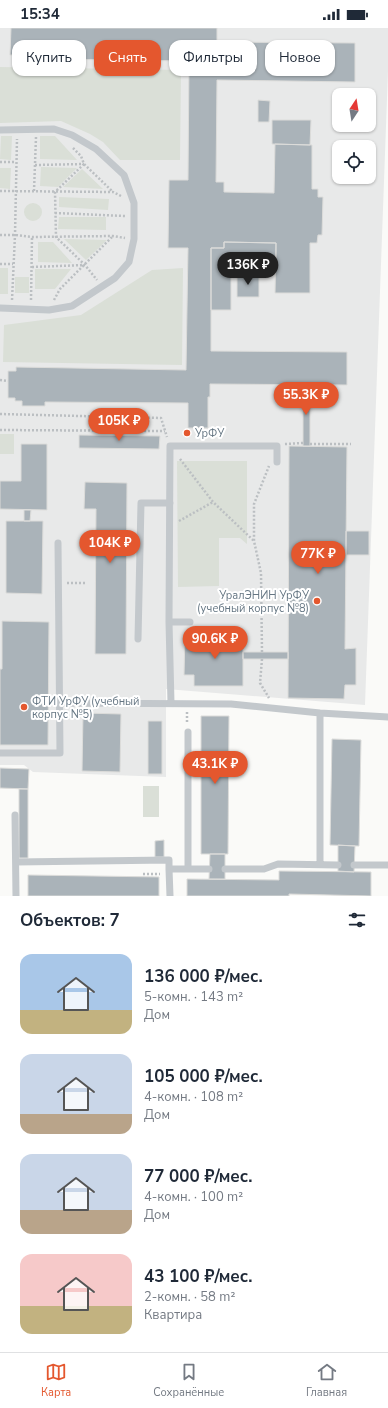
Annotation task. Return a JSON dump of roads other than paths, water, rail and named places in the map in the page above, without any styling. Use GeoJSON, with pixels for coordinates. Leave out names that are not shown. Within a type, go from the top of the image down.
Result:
{"type":"FeatureCollection","features":[{"type":"Feature","properties":{"kind":"lane"},"geometry":{"type":"LineString","coordinates":[[0,130],[54,129],[72,135],[96,149],[124,175],[134,203],[134,239],[129,262],[115,278],[72,306],[49,310],[0,308]]}},
{"type":"Feature","properties":{"kind":"lane"},"geometry":{"type":"LineString","coordinates":[[171,703],[169,622],[170,446],[277,446],[277,462]]}},
{"type":"Feature","properties":{"kind":"lane"},"geometry":{"type":"LineString","coordinates":[[138,639],[141,503],[170,503]]}},
{"type":"Feature","properties":{"kind":"lane"},"geometry":{"type":"LineString","coordinates":[[0,753],[60,753],[58,543]]}},
{"type":"Feature","properties":{"kind":"lane"},"geometry":{"type":"LineString","coordinates":[[169,622],[190,622]]}},
{"type":"Feature","properties":{"kind":"lane"},"geometry":{"type":"LineString","coordinates":[[60,703],[231,704],[388,718]]}},
{"type":"Feature","properties":{"kind":"lane"},"geometry":{"type":"LineString","coordinates":[[320,713],[320,864]]}},
{"type":"Feature","properties":{"kind":"lane"},"geometry":{"type":"LineString","coordinates":[[188,732],[188,869]]}},
{"type":"Feature","properties":{"kind":"lane"},"geometry":{"type":"LineString","coordinates":[[15,815],[16,896]]}},
{"type":"Feature","properties":{"kind":"lane"},"geometry":{"type":"LineString","coordinates":[[16,862],[169,860],[170,896]]}},
{"type":"Feature","properties":{"kind":"lane"},"geometry":{"type":"LineString","coordinates":[[225,869],[264,869],[278,864],[338,865]]}},
{"type":"Feature","properties":{"kind":"lane"},"geometry":{"type":"LineString","coordinates":[[354,865],[388,865]]}},
{"type":"Feature","properties":{"kind":"lane"},"geometry":{"type":"LineString","coordinates":[[169,871],[209,869]]}},
{"type":"Feature","properties":{"kind":"place","name":"УрФУ"},"geometry":{"type":"Point","coordinates":[187,433]}},
{"type":"Feature","properties":{"kind":"place","name":"УралЭНИН УрФУ (учебный корпус №8)"},"geometry":{"type":"Point","coordinates":[317,601]}},
{"type":"Feature","properties":{"kind":"place","name":"ФТИ УрФУ (учебный корпус №5)"},"geometry":{"type":"Point","coordinates":[24,707]}}]}
